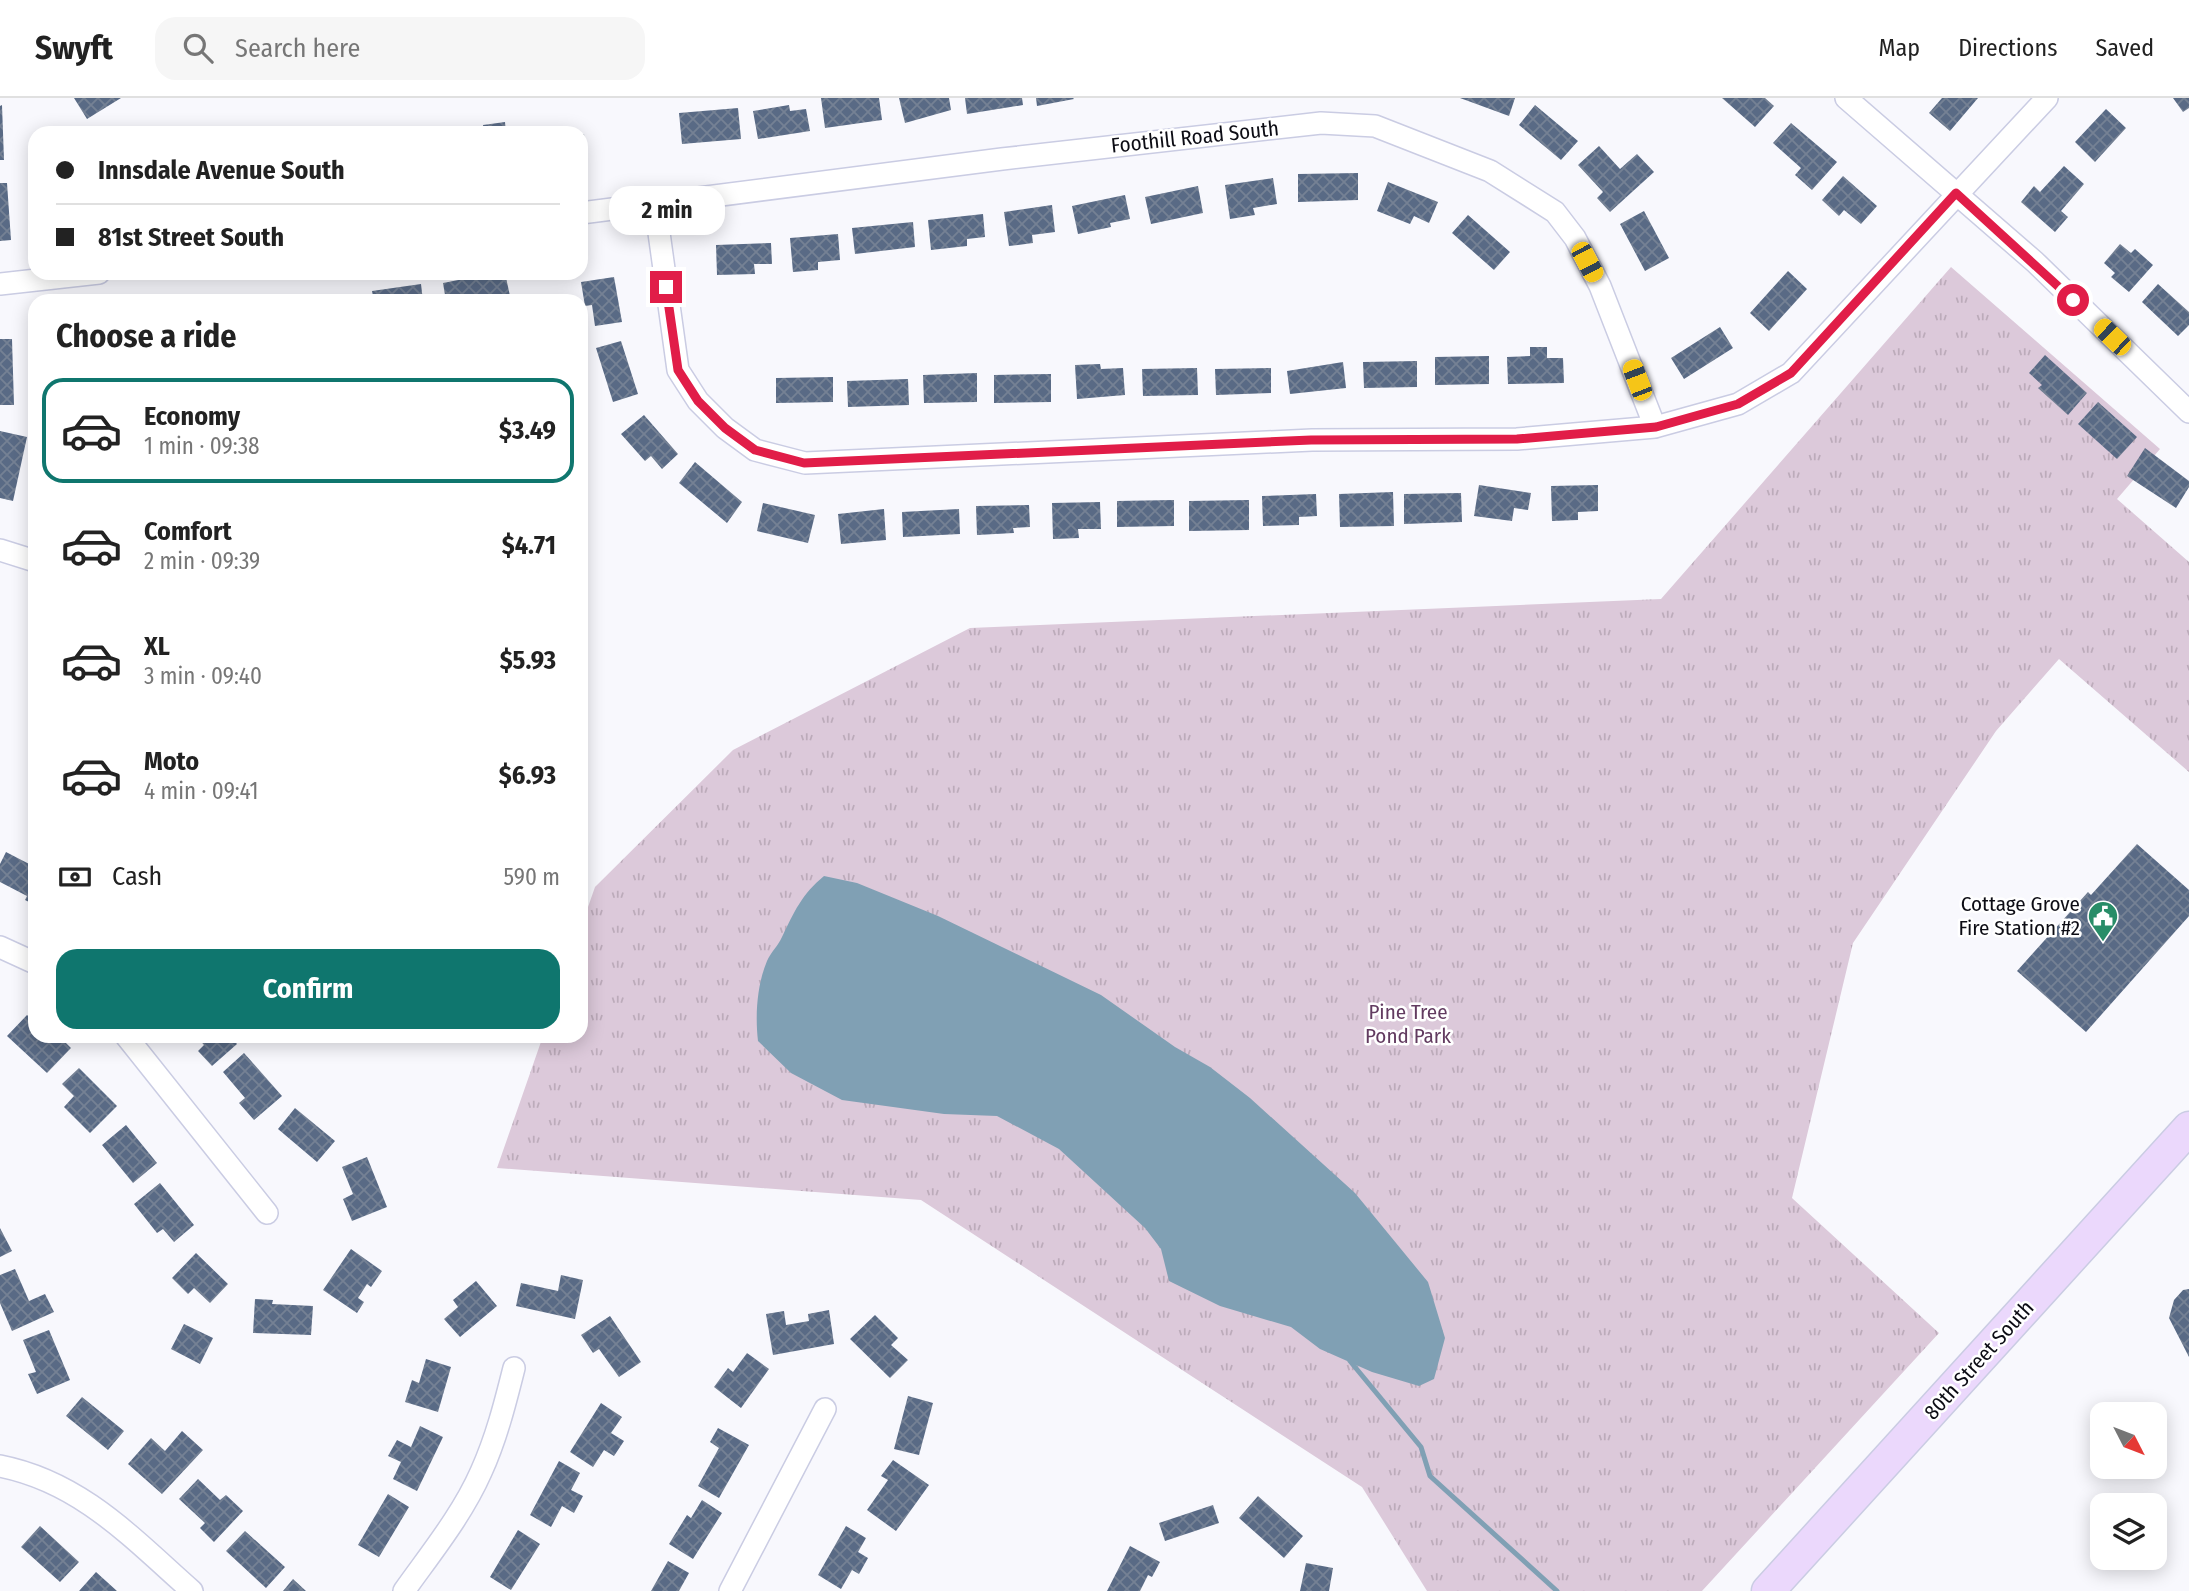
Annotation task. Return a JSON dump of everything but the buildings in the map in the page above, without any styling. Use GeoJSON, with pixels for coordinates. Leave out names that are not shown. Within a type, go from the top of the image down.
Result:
{"type":"FeatureCollection","features":[{"type":"Feature","properties":{"kind":"main road","name":"80th Street South"},"geometry":{"type":"LineString","coordinates":[[1768,1591],[2189,1128]]}},
{"type":"Feature","properties":{"kind":"street"},"geometry":{"type":"LineString","coordinates":[[1846,98],[2035,262],[2189,412]]}},
{"type":"Feature","properties":{"kind":"street"},"geometry":{"type":"LineString","coordinates":[[655,204],[678,370],[698,401],[725,428],[755,450],[772,456],[804,463],[1311,440],[1517,439],[1656,427],[1738,404],[1791,373],[2047,98]]}},
{"type":"Feature","properties":{"kind":"street","name":"Foothill Road South"},"geometry":{"type":"LineString","coordinates":[[588,212],[1002,159],[1321,123],[1375,126],[1490,171],[1555,212],[1575,238],[1600,286],[1656,427]]}},
{"type":"Feature","properties":{"kind":"street"},"geometry":{"type":"LineString","coordinates":[[0,284],[36,280]]}},
{"type":"Feature","properties":{"kind":"street"},"geometry":{"type":"LineString","coordinates":[[0,550],[28,559]]}},
{"type":"Feature","properties":{"kind":"street"},"geometry":{"type":"LineString","coordinates":[[0,947],[28,960]]}},
{"type":"Feature","properties":{"kind":"street"},"geometry":{"type":"LineString","coordinates":[[132,1043],[267,1213]]}},
{"type":"Feature","properties":{"kind":"street"},"geometry":{"type":"LineString","coordinates":[[404,1591],[460,1512],[481,1473],[501,1420],[514,1368]]}},
{"type":"Feature","properties":{"kind":"street"},"geometry":{"type":"LineString","coordinates":[[730,1591],[825,1409]]}},
{"type":"Feature","properties":{"kind":"street"},"geometry":{"type":"LineString","coordinates":[[0,1466],[33,1473],[52,1481],[110,1518],[192,1591]]}},
{"type":"Feature","properties":{"kind":"green space","name":"Pine Tree Pond Park"},"geometry":{"type":"Polygon","coordinates":[[[1951,267],[2160,449],[2117,499],[2189,562],[2189,772],[2059,659],[1996,731],[1853,943],[1792,1198],[1939,1333],[1702,1591],[1427,1591],[1362,1487],[921,1200],[497,1168],[541,1043],[588,1043],[588,907],[595,887],[733,750],[970,628],[1661,599],[1951,267]]]}},
{"type":"Feature","properties":{"kind":"water"},"geometry":{"type":"Polygon","coordinates":[[[824,876],[857,883],[938,916],[1101,995],[1175,1047],[1210,1067],[1250,1098],[1355,1193],[1428,1282],[1445,1338],[1434,1379],[1419,1386],[1372,1372],[1320,1349],[1291,1327],[1220,1306],[1169,1281],[1161,1249],[1145,1228],[1059,1149],[997,1116],[944,1114],[842,1100],[791,1073],[758,1041],[759,990],[767,961],[795,911],[824,876]]]}},
{"type":"Feature","properties":{"kind":"waterway"},"geometry":{"type":"LineString","coordinates":[[1350,1361],[1421,1447],[1430,1476],[1557,1591]]}},
{"type":"Feature","properties":{"kind":"place","name":"Cottage Grove Fire Station #2"},"geometry":{"type":"Point","coordinates":[2103,943]}},
{"type":"Feature","properties":{"kind":"route"},"geometry":{"type":"LineString","coordinates":[[666,287],[678,370],[698,401],[725,428],[755,450],[804,463],[1311,440],[1517,439],[1656,427],[1738,404],[1791,373],[1956,193],[2035,262],[2073,300]]}}]}
